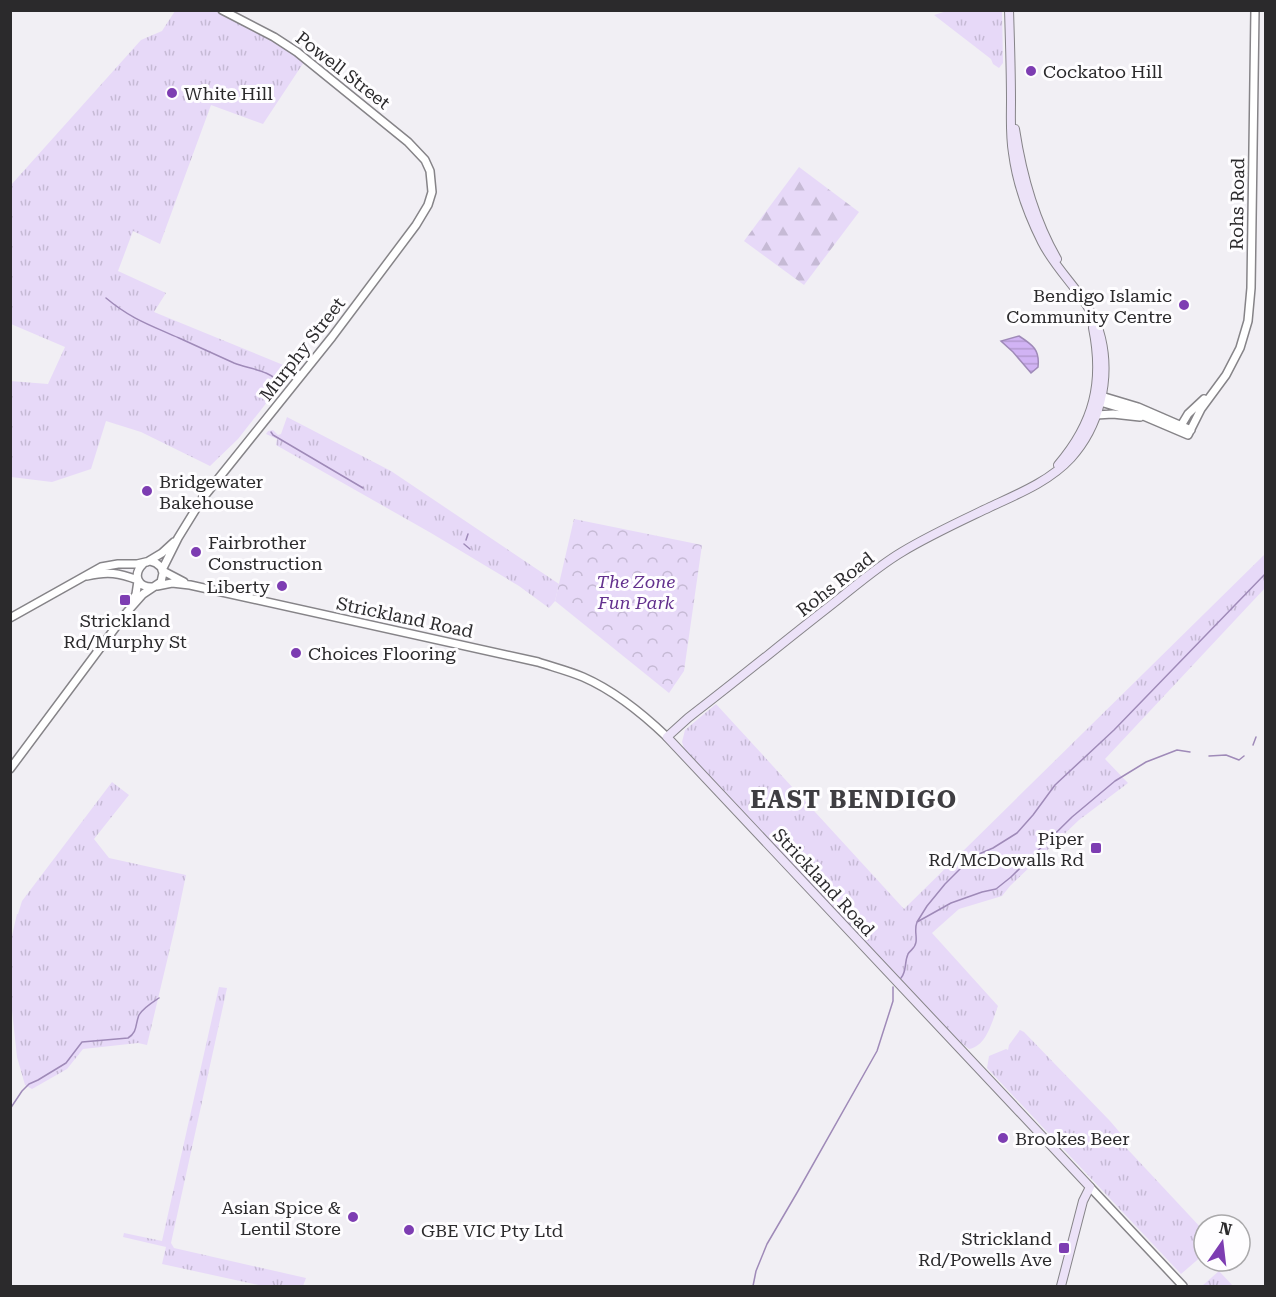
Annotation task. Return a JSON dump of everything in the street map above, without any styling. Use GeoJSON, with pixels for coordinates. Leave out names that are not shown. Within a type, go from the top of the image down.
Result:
{"type":"FeatureCollection","features":[{"type":"Feature","properties":{"kind":"main road"},"geometry":{"type":"LineString","coordinates":[[1009,10],[1011,104],[1020,163],[1029,198],[1049,244],[1095,321],[1102,344],[1104,370],[1098,398]]}},
{"type":"Feature","properties":{"kind":"main road","name":"Rohs Road"},"geometry":{"type":"LineString","coordinates":[[667,737],[888,561],[1054,473],[1070,459],[1084,440],[1096,415],[1098,398]]}},
{"type":"Feature","properties":{"kind":"main road","name":"Rohs Road"},"geometry":{"type":"LineString","coordinates":[[1040,482],[1059,464],[1073,446],[1098,398]]}},
{"type":"Feature","properties":{"kind":"main road","name":"Strickland Road"},"geometry":{"type":"LineString","coordinates":[[667,737],[1090,1187]]}},
{"type":"Feature","properties":{"kind":"main road"},"geometry":{"type":"LineString","coordinates":[[1061,1287],[1083,1201],[1090,1187]]}},
{"type":"Feature","properties":{"kind":"street","name":"Powell Street"},"geometry":{"type":"LineString","coordinates":[[222,10],[274,37],[306,59],[408,142],[425,160],[430,171]]}},
{"type":"Feature","properties":{"kind":"street","name":"Rohs Road"},"geometry":{"type":"LineString","coordinates":[[1215,389],[1192,410],[1179,428],[1191,430],[1203,405],[1226,375],[1236,357],[1248,321],[1251,288],[1255,10]]}},
{"type":"Feature","properties":{"kind":"street","name":"Murphy Street"},"geometry":{"type":"LineString","coordinates":[[163,570],[178,538],[202,500],[332,337],[416,225],[430,198],[432,185],[430,171]]}},
{"type":"Feature","properties":{"kind":"street"},"geometry":{"type":"LineString","coordinates":[[1098,398],[1179,428]]}},
{"type":"Feature","properties":{"kind":"street"},"geometry":{"type":"LineString","coordinates":[[1098,398],[1138,407],[1179,428]]}},
{"type":"Feature","properties":{"kind":"street"},"geometry":{"type":"LineString","coordinates":[[1096,415],[1113,414],[1154,420]]}},
{"type":"Feature","properties":{"kind":"street","name":"Murphy Street"},"geometry":{"type":"LineString","coordinates":[[146,562],[162,553],[178,538]]}},
{"type":"Feature","properties":{"kind":"street"},"geometry":{"type":"LineString","coordinates":[[127,612],[135,597],[138,570],[146,562]]}},
{"type":"Feature","properties":{"kind":"street"},"geometry":{"type":"LineString","coordinates":[[10,618],[96,569],[118,564],[134,565],[146,562],[156,563],[163,570],[163,579],[143,594],[127,612],[10,769]]}},
{"type":"Feature","properties":{"kind":"street","name":"Strickland Road"},"geometry":{"type":"LineString","coordinates":[[163,570],[190,585]]}},
{"type":"Feature","properties":{"kind":"street"},"geometry":{"type":"LineString","coordinates":[[82,578],[114,573],[138,580],[145,587],[156,586]]}},
{"type":"Feature","properties":{"kind":"street","name":"Strickland Road"},"geometry":{"type":"LineString","coordinates":[[156,586],[172,583],[190,585],[512,656],[559,669],[594,682],[617,696],[637,710],[667,737]]}},
{"type":"Feature","properties":{"kind":"street","name":"Strickland Road"},"geometry":{"type":"LineString","coordinates":[[1090,1187],[1183,1287]]}},
{"type":"Feature","properties":{"kind":"green space"},"geometry":{"type":"Polygon","coordinates":[[[175,11],[221,11],[306,59],[263,124],[211,105],[160,244],[133,231],[118,271],[166,293],[154,312],[293,369],[238,439],[210,466],[141,432],[106,421],[91,469],[52,482],[11,477],[10,381],[48,384],[65,347],[11,324],[11,185],[141,40],[162,31],[175,11]]]}},
{"type":"Feature","properties":{"kind":"green space"},"geometry":{"type":"Polygon","coordinates":[[[947,11],[1002,11],[1003,63],[999,68],[993,64],[991,59],[934,15],[947,11]]]}},
{"type":"Feature","properties":{"kind":"green space"},"geometry":{"type":"Polygon","coordinates":[[[799,167],[859,212],[804,285],[744,241],[799,167]]]}},
{"type":"Feature","properties":{"kind":"green space"},"geometry":{"type":"Polygon","coordinates":[[[287,417],[391,471],[559,584],[555,601],[549,608],[519,586],[431,533],[276,445],[277,439],[266,434],[273,430],[278,435],[281,434],[287,417]]]}},
{"type":"Feature","properties":{"kind":"green space","name":"The Zone Fun Park"},"geometry":{"type":"Polygon","coordinates":[[[574,519],[702,545],[684,671],[669,693],[555,601],[574,519]]]}},
{"type":"Feature","properties":{"kind":"green space"},"geometry":{"type":"Polygon","coordinates":[[[1265,554],[1265,588],[1105,759],[1128,783],[1079,820],[1002,896],[959,909],[932,933],[998,1006],[985,1038],[969,1049],[951,1035],[685,751],[682,742],[685,730],[716,704],[904,909],[1265,554]]]}},
{"type":"Feature","properties":{"kind":"green space"},"geometry":{"type":"Polygon","coordinates":[[[112,782],[129,795],[94,839],[109,858],[186,875],[147,1045],[138,1043],[83,1049],[67,1069],[32,1089],[25,1085],[17,1057],[11,1001],[11,940],[17,914],[22,901],[112,782]]]}},
{"type":"Feature","properties":{"kind":"green space"},"geometry":{"type":"Polygon","coordinates":[[[219,987],[227,988],[171,1243],[174,1248],[306,1278],[303,1286],[263,1286],[162,1264],[166,1247],[123,1237],[124,1233],[162,1241],[219,987]]]}},
{"type":"Feature","properties":{"kind":"green space"},"geometry":{"type":"Polygon","coordinates":[[[1020,1030],[1024,1032],[1110,1121],[1122,1135],[1118,1139],[1192,1218],[1192,1264],[1181,1274],[987,1068],[989,1056],[1008,1050],[1020,1030]]]}},
{"type":"Feature","properties":{"kind":"green space"},"geometry":{"type":"Polygon","coordinates":[[[1217,1273],[1221,1273],[1233,1286],[1202,1286],[1217,1273]]]}},
{"type":"Feature","properties":{"kind":"shaded area"},"geometry":{"type":"Polygon","coordinates":[[[1019,336],[1032,345],[1037,352],[1038,367],[1031,373],[1001,341],[1019,336]]]}},
{"type":"Feature","properties":{"kind":"waterway"},"geometry":{"type":"LineString","coordinates":[[106,298],[141,321],[234,363],[265,373],[280,384]]}},
{"type":"Feature","properties":{"kind":"waterway"},"geometry":{"type":"LineString","coordinates":[[271,432],[363,488]]}},
{"type":"Feature","properties":{"kind":"waterway"},"geometry":{"type":"LineString","coordinates":[[466,540],[468,534]]}},
{"type":"Feature","properties":{"kind":"waterway"},"geometry":{"type":"LineString","coordinates":[[464,544],[470,549]]}},
{"type":"Feature","properties":{"kind":"waterway"},"geometry":{"type":"LineString","coordinates":[[917,922],[945,884],[972,857],[993,848],[1017,833],[1055,785],[1114,730],[1266,573]]}},
{"type":"Feature","properties":{"kind":"waterway"},"geometry":{"type":"LineString","coordinates":[[1253,745],[1256,737]]}},
{"type":"Feature","properties":{"kind":"waterway"},"geometry":{"type":"LineString","coordinates":[[901,978],[908,954],[914,948],[917,922],[951,903],[996,889],[1072,817],[1115,781],[1146,762],[1177,750],[1190,752]]}},
{"type":"Feature","properties":{"kind":"waterway"},"geometry":{"type":"LineString","coordinates":[[1209,756],[1226,755],[1239,760],[1244,756]]}},
{"type":"Feature","properties":{"kind":"waterway"},"geometry":{"type":"LineString","coordinates":[[753,1286],[756,1271],[767,1244],[877,1051],[893,1001],[893,987]]}},
{"type":"Feature","properties":{"kind":"waterway"},"geometry":{"type":"LineString","coordinates":[[10,1109],[29,1084],[66,1063],[82,1042],[131,1036],[141,1012],[159,998]]}},
{"type":"Feature","properties":{"kind":"place","name":"Cockatoo Hill"},"geometry":{"type":"Point","coordinates":[1031,71]}},
{"type":"Feature","properties":{"kind":"place","name":"White Hill"},"geometry":{"type":"Point","coordinates":[172,93]}},
{"type":"Feature","properties":{"kind":"place","name":"Bendigo Islamic Community Centre"},"geometry":{"type":"Point","coordinates":[1184,305]}},
{"type":"Feature","properties":{"kind":"place","name":"Bridgewater Bakehouse"},"geometry":{"type":"Point","coordinates":[147,491]}},
{"type":"Feature","properties":{"kind":"place","name":"Fairbrother Construction"},"geometry":{"type":"Point","coordinates":[196,552]}},
{"type":"Feature","properties":{"kind":"place","name":"Liberty"},"geometry":{"type":"Point","coordinates":[282,586]}},
{"type":"Feature","properties":{"kind":"place","name":"Strickland Rd/Murphy St"},"geometry":{"type":"Point","coordinates":[125,600]}},
{"type":"Feature","properties":{"kind":"place","name":"Choices Flooring"},"geometry":{"type":"Point","coordinates":[296,653]}},
{"type":"Feature","properties":{"kind":"place","name":"Piper Rd/McDowalls Rd"},"geometry":{"type":"Point","coordinates":[1096,848]}},
{"type":"Feature","properties":{"kind":"place","name":"Brookes Beer"},"geometry":{"type":"Point","coordinates":[1003,1138]}},
{"type":"Feature","properties":{"kind":"place","name":"Asian Spice & Lentil Store"},"geometry":{"type":"Point","coordinates":[353,1217]}},
{"type":"Feature","properties":{"kind":"place","name":"GBE VIC Pty Ltd"},"geometry":{"type":"Point","coordinates":[409,1230]}},
{"type":"Feature","properties":{"kind":"place","name":"Strickland Rd/Powells Ave"},"geometry":{"type":"Point","coordinates":[1064,1248]}},
{"type":"Feature","properties":{"kind":"district","name":"EAST BENDIGO"},"geometry":{"type":"Point","coordinates":[854,800]}}]}
